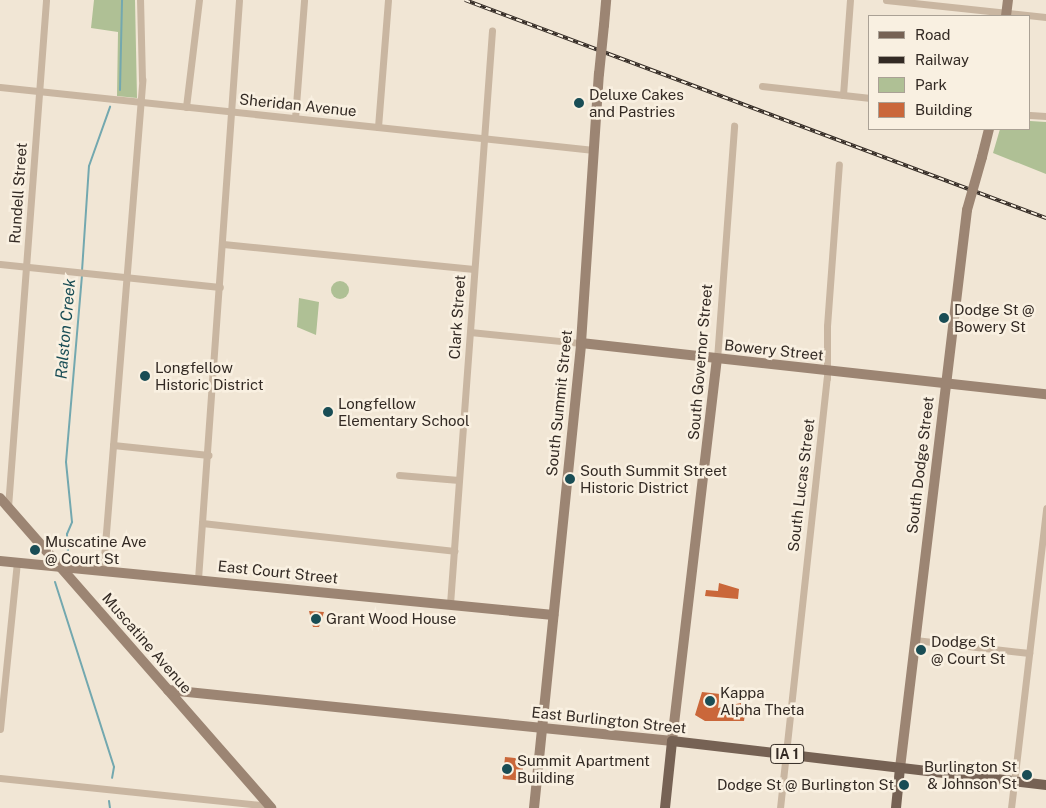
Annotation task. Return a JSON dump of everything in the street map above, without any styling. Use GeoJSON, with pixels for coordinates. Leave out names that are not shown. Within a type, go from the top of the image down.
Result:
{"type":"FeatureCollection","features":[{"type":"Feature","properties":{"kind":"main road","name":"East Burlington Street"},"geometry":{"type":"LineString","coordinates":[[672,741],[1046,785]]}},
{"type":"Feature","properties":{"kind":"main road","name":"South Governor Street"},"geometry":{"type":"LineString","coordinates":[[665,808],[672,741]]}},
{"type":"Feature","properties":{"kind":"main road","name":"South Dodge Street"},"geometry":{"type":"LineString","coordinates":[[896,808],[900,768]]}},
{"type":"Feature","properties":{"kind":"street","name":"Rundell Street"},"geometry":{"type":"LineString","coordinates":[[8,507],[46,0]]}},
{"type":"Feature","properties":{"kind":"street"},"geometry":{"type":"LineString","coordinates":[[103,570],[140,102],[140,0]]}},
{"type":"Feature","properties":{"kind":"street"},"geometry":{"type":"LineString","coordinates":[[186,107],[199,0]]}},
{"type":"Feature","properties":{"kind":"street"},"geometry":{"type":"LineString","coordinates":[[198,579],[233,112],[239,0]]}},
{"type":"Feature","properties":{"kind":"street"},"geometry":{"type":"LineString","coordinates":[[294,118],[304,0]]}},
{"type":"Feature","properties":{"kind":"street"},"geometry":{"type":"LineString","coordinates":[[378,127],[388,0]]}},
{"type":"Feature","properties":{"kind":"street","name":"South Summit Street"},"geometry":{"type":"LineString","coordinates":[[534,808],[581,343],[599,74],[606,0]]}},
{"type":"Feature","properties":{"kind":"street"},"geometry":{"type":"LineString","coordinates":[[844,95],[850,0]]}},
{"type":"Feature","properties":{"kind":"street"},"geometry":{"type":"LineString","coordinates":[[886,0],[1020,15]]}},
{"type":"Feature","properties":{"kind":"street"},"geometry":{"type":"LineString","coordinates":[[1007,14],[1008,0]]}},
{"type":"Feature","properties":{"kind":"street"},"geometry":{"type":"LineString","coordinates":[[1031,16],[1046,17]]}},
{"type":"Feature","properties":{"kind":"street","name":"Clark Street"},"geometry":{"type":"LineString","coordinates":[[450,604],[492,31]]}},
{"type":"Feature","properties":{"kind":"street"},"geometry":{"type":"LineString","coordinates":[[762,86],[868,98]]}},
{"type":"Feature","properties":{"kind":"street","name":"Sheridan Avenue"},"geometry":{"type":"LineString","coordinates":[[0,87],[594,150]]}},
{"type":"Feature","properties":{"kind":"street"},"geometry":{"type":"LineString","coordinates":[[1031,114],[1046,116]]}},
{"type":"Feature","properties":{"kind":"street","name":"South Governor Street"},"geometry":{"type":"LineString","coordinates":[[672,741],[717,358],[734,126]]}},
{"type":"Feature","properties":{"kind":"street","name":"South Dodge Street"},"geometry":{"type":"LineString","coordinates":[[900,768],[944,383],[967,210],[989,130]]}},
{"type":"Feature","properties":{"kind":"street","name":"South Lucas Street"},"geometry":{"type":"LineString","coordinates":[[780,808],[784,754],[826,370],[839,164]]}},
{"type":"Feature","properties":{"kind":"street"},"geometry":{"type":"LineString","coordinates":[[223,244],[474,269]]}},
{"type":"Feature","properties":{"kind":"street"},"geometry":{"type":"LineString","coordinates":[[0,264],[220,287]]}},
{"type":"Feature","properties":{"kind":"street","name":"Bowery Street"},"geometry":{"type":"LineString","coordinates":[[470,332],[1046,394]]}},
{"type":"Feature","properties":{"kind":"street"},"geometry":{"type":"LineString","coordinates":[[113,446],[208,455]]}},
{"type":"Feature","properties":{"kind":"street"},"geometry":{"type":"LineString","coordinates":[[399,475],[459,480]]}},
{"type":"Feature","properties":{"kind":"street","name":"Muscatine Avenue"},"geometry":{"type":"LineString","coordinates":[[0,498],[270,807]]}},
{"type":"Feature","properties":{"kind":"street"},"geometry":{"type":"LineString","coordinates":[[1011,808],[1046,508]]}},
{"type":"Feature","properties":{"kind":"street"},"geometry":{"type":"LineString","coordinates":[[202,523],[454,551]]}},
{"type":"Feature","properties":{"kind":"street","name":"East Court Street"},"geometry":{"type":"LineString","coordinates":[[0,561],[553,615]]}},
{"type":"Feature","properties":{"kind":"street"},"geometry":{"type":"LineString","coordinates":[[0,730],[17,563]]}},
{"type":"Feature","properties":{"kind":"street"},"geometry":{"type":"LineString","coordinates":[[915,640],[1029,653]]}},
{"type":"Feature","properties":{"kind":"street","name":"East Burlington Street"},"geometry":{"type":"LineString","coordinates":[[168,690],[672,741]]}},
{"type":"Feature","properties":{"kind":"street"},"geometry":{"type":"LineString","coordinates":[[0,778],[217,804],[270,807]]}},
{"type":"Feature","properties":{"kind":"green space"},"geometry":{"type":"Polygon","coordinates":[[[94,0],[135,0],[137,98],[117,96],[118,32],[91,28],[94,0]]]}},
{"type":"Feature","properties":{"kind":"green space"},"geometry":{"type":"Polygon","coordinates":[[[1031,121],[1046,122],[1046,174],[993,153],[1000,130],[1031,130],[1031,121]]]}},
{"type":"Feature","properties":{"kind":"green space"},"geometry":{"type":"Polygon","coordinates":[[[340,281],[348,286],[349,290],[344,298],[340,299],[332,294],[331,290],[336,282],[340,281]]]}},
{"type":"Feature","properties":{"kind":"green space"},"geometry":{"type":"Polygon","coordinates":[[[299,298],[319,302],[316,335],[297,327],[299,298]]]}},
{"type":"Feature","properties":{"kind":"building"},"geometry":{"type":"Polygon","coordinates":[[[719,583],[739,589],[738,599],[705,596],[706,590],[718,591],[719,583]]]}},
{"type":"Feature","properties":{"kind":"building","name":"Grant Wood House"},"geometry":{"type":"Polygon","coordinates":[[[309,611],[324,612],[319,627],[313,627],[309,611]]]}},
{"type":"Feature","properties":{"kind":"building"},"geometry":{"type":"Polygon","coordinates":[[[702,692],[720,694],[718,708],[741,703],[741,708],[746,708],[744,721],[705,721],[695,715],[702,692]]]}},
{"type":"Feature","properties":{"kind":"building","name":"Summit Apartment Building"},"geometry":{"type":"Polygon","coordinates":[[[505,757],[524,759],[522,781],[503,779],[505,757]]]}},
{"type":"Feature","properties":{"kind":"waterway","name":"Ralston Creek"},"geometry":{"type":"LineString","coordinates":[[120,90],[122,0]]}},
{"type":"Feature","properties":{"kind":"waterway","name":"Ralston Creek"},"geometry":{"type":"LineString","coordinates":[[82,271],[89,166],[110,107]]}},
{"type":"Feature","properties":{"kind":"waterway","name":"Ralston Creek"},"geometry":{"type":"LineString","coordinates":[[68,554],[67,534],[72,522],[66,462],[82,276]]}},
{"type":"Feature","properties":{"kind":"waterway","name":"Ralston Creek"},"geometry":{"type":"LineString","coordinates":[[55,582],[114,767],[112,778]]}},
{"type":"Feature","properties":{"kind":"waterway","name":"Ralston Creek"},"geometry":{"type":"LineString","coordinates":[[109,801],[110,808]]}},
{"type":"Feature","properties":{"kind":"railway"},"geometry":{"type":"LineString","coordinates":[[465,0],[1046,218]]}},
{"type":"Feature","properties":{"kind":"place","name":"Deluxe Cakes and Pastries"},"geometry":{"type":"Point","coordinates":[579,103]}},
{"type":"Feature","properties":{"kind":"place","name":"Dodge St @ Bowery St"},"geometry":{"type":"Point","coordinates":[944,318]}},
{"type":"Feature","properties":{"kind":"place","name":"Longfellow Historic District"},"geometry":{"type":"Point","coordinates":[145,376]}},
{"type":"Feature","properties":{"kind":"place","name":"Longfellow Elementary School"},"geometry":{"type":"Point","coordinates":[328,412]}},
{"type":"Feature","properties":{"kind":"place","name":"South Summit Street Historic District"},"geometry":{"type":"Point","coordinates":[570,479]}},
{"type":"Feature","properties":{"kind":"place","name":"Muscatine Ave @ Court St"},"geometry":{"type":"Point","coordinates":[35,550]}},
{"type":"Feature","properties":{"kind":"place","name":"Grant Wood House"},"geometry":{"type":"Point","coordinates":[316,619]}},
{"type":"Feature","properties":{"kind":"place","name":"Dodge St @ Court St"},"geometry":{"type":"Point","coordinates":[921,650]}},
{"type":"Feature","properties":{"kind":"place","name":"Kappa Alpha Theta"},"geometry":{"type":"Point","coordinates":[710,701]}},
{"type":"Feature","properties":{"kind":"place","name":"Summit Apartment Building"},"geometry":{"type":"Point","coordinates":[507,769]}},
{"type":"Feature","properties":{"kind":"place","name":"Burlington St & Johnson St"},"geometry":{"type":"Point","coordinates":[1027,775]}},
{"type":"Feature","properties":{"kind":"place","name":"Dodge St @ Burlington St"},"geometry":{"type":"Point","coordinates":[904,785]}}]}
